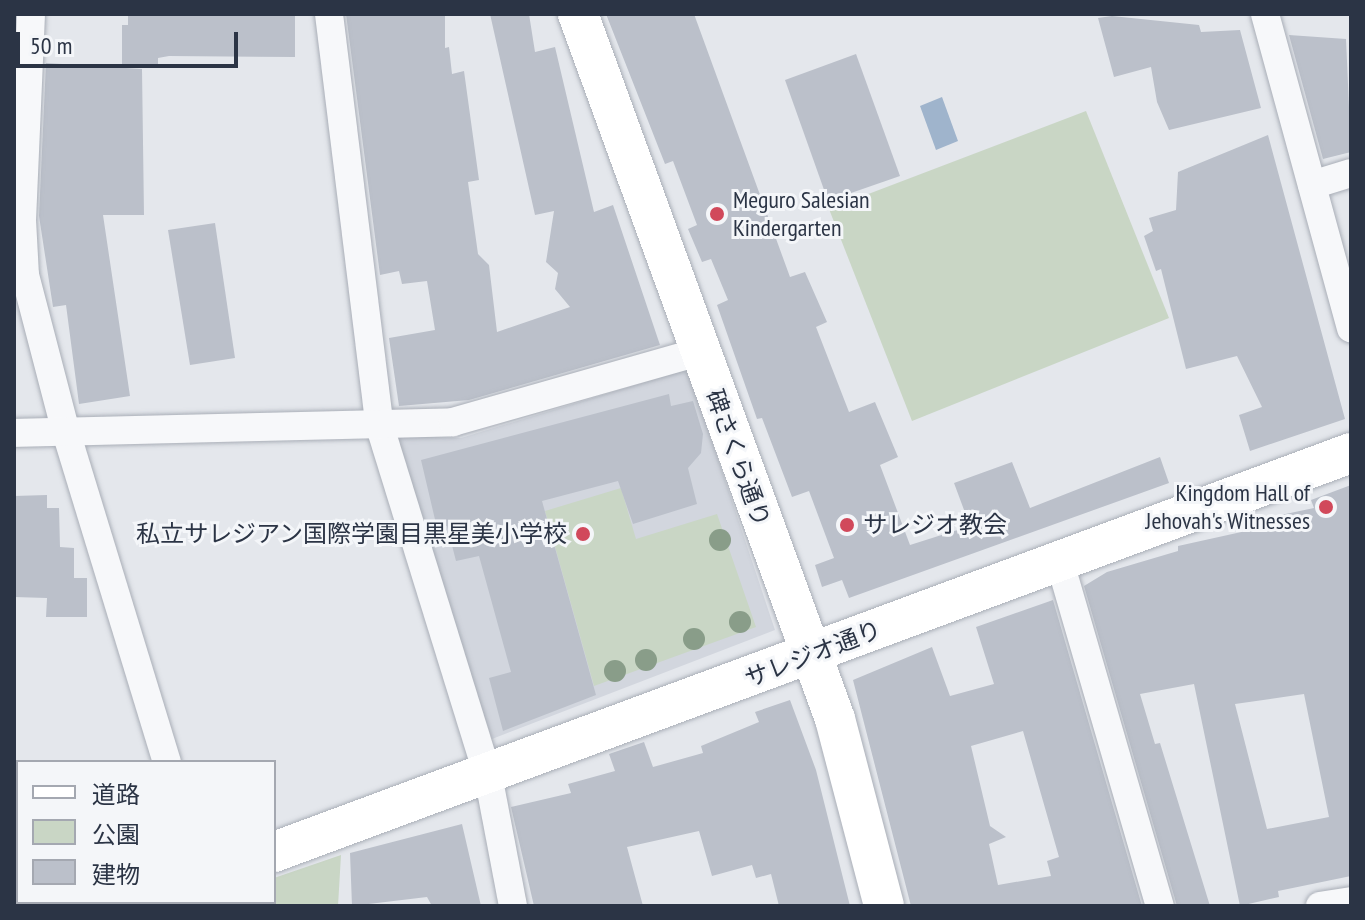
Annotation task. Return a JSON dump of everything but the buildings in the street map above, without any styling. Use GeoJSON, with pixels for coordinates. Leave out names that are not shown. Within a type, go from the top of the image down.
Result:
{"type":"FeatureCollection","features":[{"type":"Feature","properties":{"kind":"street"},"geometry":{"type":"LineString","coordinates":[[31,14],[22,220],[25,275],[66,432],[166,760]]}},
{"type":"Feature","properties":{"kind":"street"},"geometry":{"type":"LineString","coordinates":[[329,14],[380,427],[488,775],[513,906]]}},
{"type":"Feature","properties":{"kind":"street","name":"碑さくら通り"},"geometry":{"type":"LineString","coordinates":[[578,14],[698,352],[835,719],[884,906]]}},
{"type":"Feature","properties":{"kind":"street"},"geometry":{"type":"LineString","coordinates":[[1265,14],[1351,328]]}},
{"type":"Feature","properties":{"kind":"street"},"geometry":{"type":"LineString","coordinates":[[1312,185],[1351,173]]}},
{"type":"Feature","properties":{"kind":"street"},"geometry":{"type":"LineString","coordinates":[[14,433],[380,427],[453,422],[698,352]]}},
{"type":"Feature","properties":{"kind":"street","name":"サレジオ通り"},"geometry":{"type":"LineString","coordinates":[[276,851],[1351,453]]}},
{"type":"Feature","properties":{"kind":"street"},"geometry":{"type":"LineString","coordinates":[[1059,559],[1160,906]]}},
{"type":"Feature","properties":{"kind":"street"},"geometry":{"type":"LineString","coordinates":[[1320,906],[1351,901]]}},
{"type":"Feature","properties":{"kind":"shaded area","name":"私立サレジアン国際学園目黒星美小学校"},"geometry":{"type":"Polygon","coordinates":[[[688,369],[775,630],[492,739],[390,436],[461,438],[688,369]]]}},
{"type":"Feature","properties":{"kind":"green space"},"geometry":{"type":"Polygon","coordinates":[[[1086,111],[1169,318],[912,421],[829,209],[1086,111]]]}},
{"type":"Feature","properties":{"kind":"green space"},"geometry":{"type":"Polygon","coordinates":[[[621,488],[636,539],[717,514],[756,627],[594,686],[545,511],[621,488]]]}},
{"type":"Feature","properties":{"kind":"green space"},"geometry":{"type":"Polygon","coordinates":[[[341,855],[338,906],[196,906],[276,904],[276,877],[341,855]]]}},
{"type":"Feature","properties":{"kind":"water"},"geometry":{"type":"Polygon","coordinates":[[[942,97],[958,141],[936,150],[920,106],[942,97]]]}},
{"type":"Feature","properties":{"kind":"place","name":"Meguro Salesian Kindergarten"},"geometry":{"type":"Point","coordinates":[717,214]}},
{"type":"Feature","properties":{"kind":"place","name":"Kingdom Hall of Jehovah's Witnesses"},"geometry":{"type":"Point","coordinates":[1326,507]}},
{"type":"Feature","properties":{"kind":"place","name":"サレジオ教会"},"geometry":{"type":"Point","coordinates":[847,525]}},
{"type":"Feature","properties":{"kind":"place","name":"私立サレジアン国際学園目黒星美小学校"},"geometry":{"type":"Point","coordinates":[583,534]}}]}
